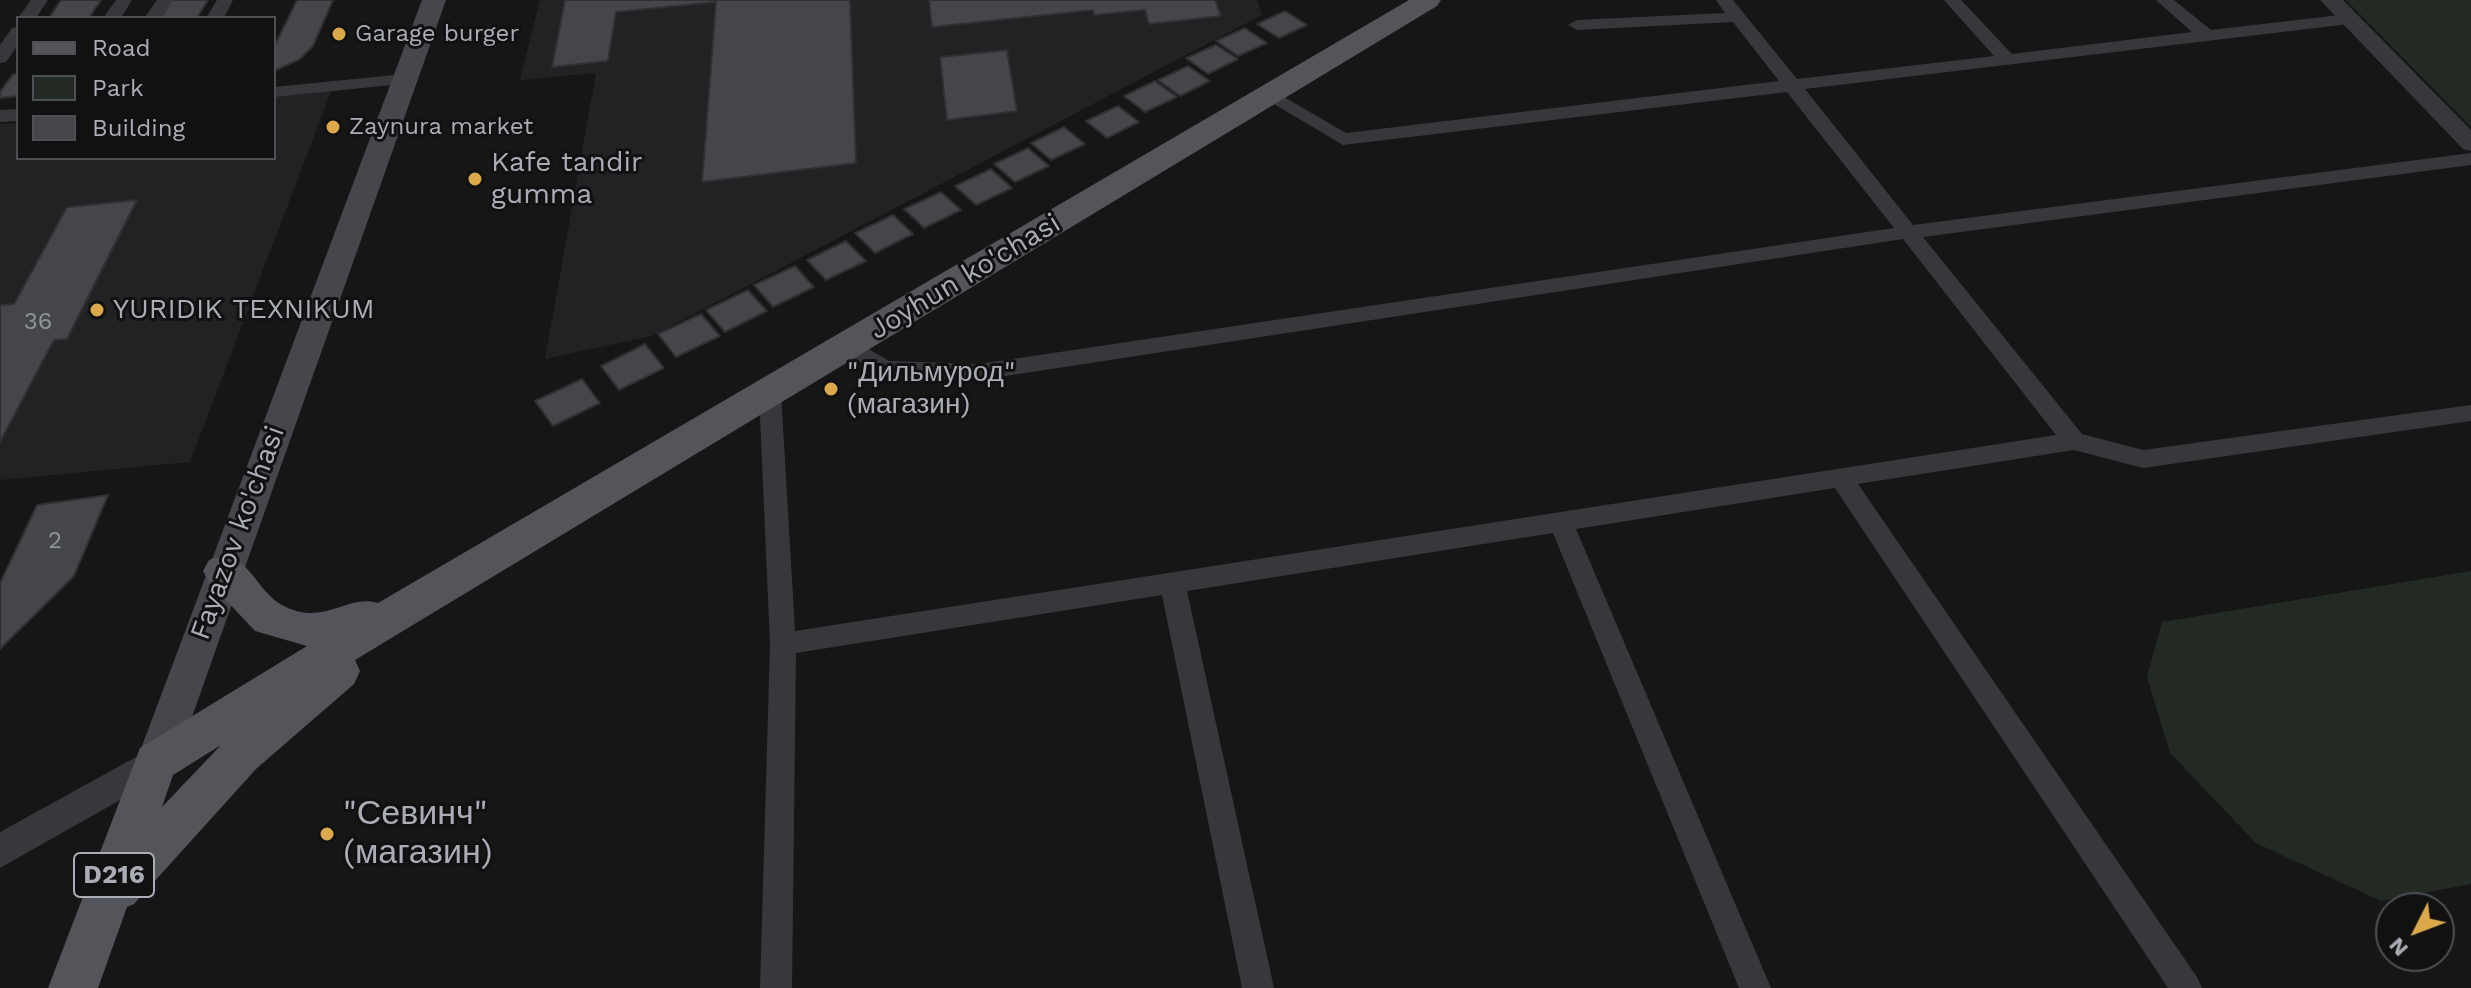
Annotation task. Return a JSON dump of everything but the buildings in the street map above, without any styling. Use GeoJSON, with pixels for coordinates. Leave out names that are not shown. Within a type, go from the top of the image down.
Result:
{"type":"FeatureCollection","features":[{"type":"Feature","properties":{"kind":"main road","name":"Fayazov ko'chasi"},"geometry":{"type":"LineString","coordinates":[[73,988],[434,0]]}},
{"type":"Feature","properties":{"kind":"main road","name":"Joyhun ko'chasi"},"geometry":{"type":"LineString","coordinates":[[418,601],[1428,0]]}},
{"type":"Feature","properties":{"kind":"main road"},"geometry":{"type":"LineString","coordinates":[[223,571],[269,619],[319,632],[418,601]]}},
{"type":"Feature","properties":{"kind":"main road"},"geometry":{"type":"LineString","coordinates":[[156,762],[418,601]]}},
{"type":"Feature","properties":{"kind":"main road"},"geometry":{"type":"LineString","coordinates":[[103,903],[240,755],[418,601]]}},
{"type":"Feature","properties":{"kind":"street"},"geometry":{"type":"LineString","coordinates":[[1724,0],[2074,441]]}},
{"type":"Feature","properties":{"kind":"street"},"geometry":{"type":"LineString","coordinates":[[1952,0],[2007,59]]}},
{"type":"Feature","properties":{"kind":"street"},"geometry":{"type":"LineString","coordinates":[[2164,0],[2206,35]]}},
{"type":"Feature","properties":{"kind":"street"},"geometry":{"type":"LineString","coordinates":[[2331,0],[2471,144]]}},
{"type":"Feature","properties":{"kind":"street"},"geometry":{"type":"LineString","coordinates":[[1577,25],[1738,17]]}},
{"type":"Feature","properties":{"kind":"street"},"geometry":{"type":"LineString","coordinates":[[1266,94],[1343,139],[2349,19]]}},
{"type":"Feature","properties":{"kind":"street"},"geometry":{"type":"LineString","coordinates":[[0,58],[16,35]]}},
{"type":"Feature","properties":{"kind":"street"},"geometry":{"type":"LineString","coordinates":[[276,92],[405,79]]}},
{"type":"Feature","properties":{"kind":"street"},"geometry":{"type":"LineString","coordinates":[[850,346],[884,369],[979,372],[1908,232],[2471,159]]}},
{"type":"Feature","properties":{"kind":"street"},"geometry":{"type":"LineString","coordinates":[[770,393],[783,644],[776,988]]}},
{"type":"Feature","properties":{"kind":"street"},"geometry":{"type":"LineString","coordinates":[[783,644],[2074,441],[2143,459],[2471,413]]}},
{"type":"Feature","properties":{"kind":"street"},"geometry":{"type":"LineString","coordinates":[[1840,477],[2186,988]]}},
{"type":"Feature","properties":{"kind":"street"},"geometry":{"type":"LineString","coordinates":[[1560,521],[1755,988]]}},
{"type":"Feature","properties":{"kind":"street"},"geometry":{"type":"LineString","coordinates":[[1172,582],[1258,988]]}},
{"type":"Feature","properties":{"kind":"street"},"geometry":{"type":"LineString","coordinates":[[0,851],[156,762]]}},
{"type":"Feature","properties":{"kind":"shaded area"},"geometry":{"type":"Polygon","coordinates":[[[540,0],[1257,0],[1262,15],[652,336],[545,359],[596,73],[520,80],[540,0]]]}},
{"type":"Feature","properties":{"kind":"shaded area"},"geometry":{"type":"Polygon","coordinates":[[[332,89],[190,462],[0,480],[0,124],[16,123],[16,160],[276,160],[276,96],[332,89]]]}},
{"type":"Feature","properties":{"kind":"green space"},"geometry":{"type":"Polygon","coordinates":[[[2346,0],[2471,0],[2471,127],[2346,0]]]}},
{"type":"Feature","properties":{"kind":"green space"},"geometry":{"type":"Polygon","coordinates":[[[2471,571],[2471,884],[2429,892],[2375,892],[2375,898],[2256,843],[2170,753],[2147,677],[2162,622],[2471,571]]]}},
{"type":"Feature","properties":{"kind":"place","name":"Garage burger"},"geometry":{"type":"Point","coordinates":[339,34]}},
{"type":"Feature","properties":{"kind":"place","name":"Zaynura market"},"geometry":{"type":"Point","coordinates":[333,127]}},
{"type":"Feature","properties":{"kind":"place","name":"Kafe tandir gumma"},"geometry":{"type":"Point","coordinates":[475,179]}},
{"type":"Feature","properties":{"kind":"place","name":"YURIDIK TEXNIKUM"},"geometry":{"type":"Point","coordinates":[97,310]}},
{"type":"Feature","properties":{"kind":"place","name":"\"Дильмурод\" (магазин)"},"geometry":{"type":"Point","coordinates":[831,389]}},
{"type":"Feature","properties":{"kind":"place","name":"\"Севинч\" (магазин)"},"geometry":{"type":"Point","coordinates":[327,834]}}]}
